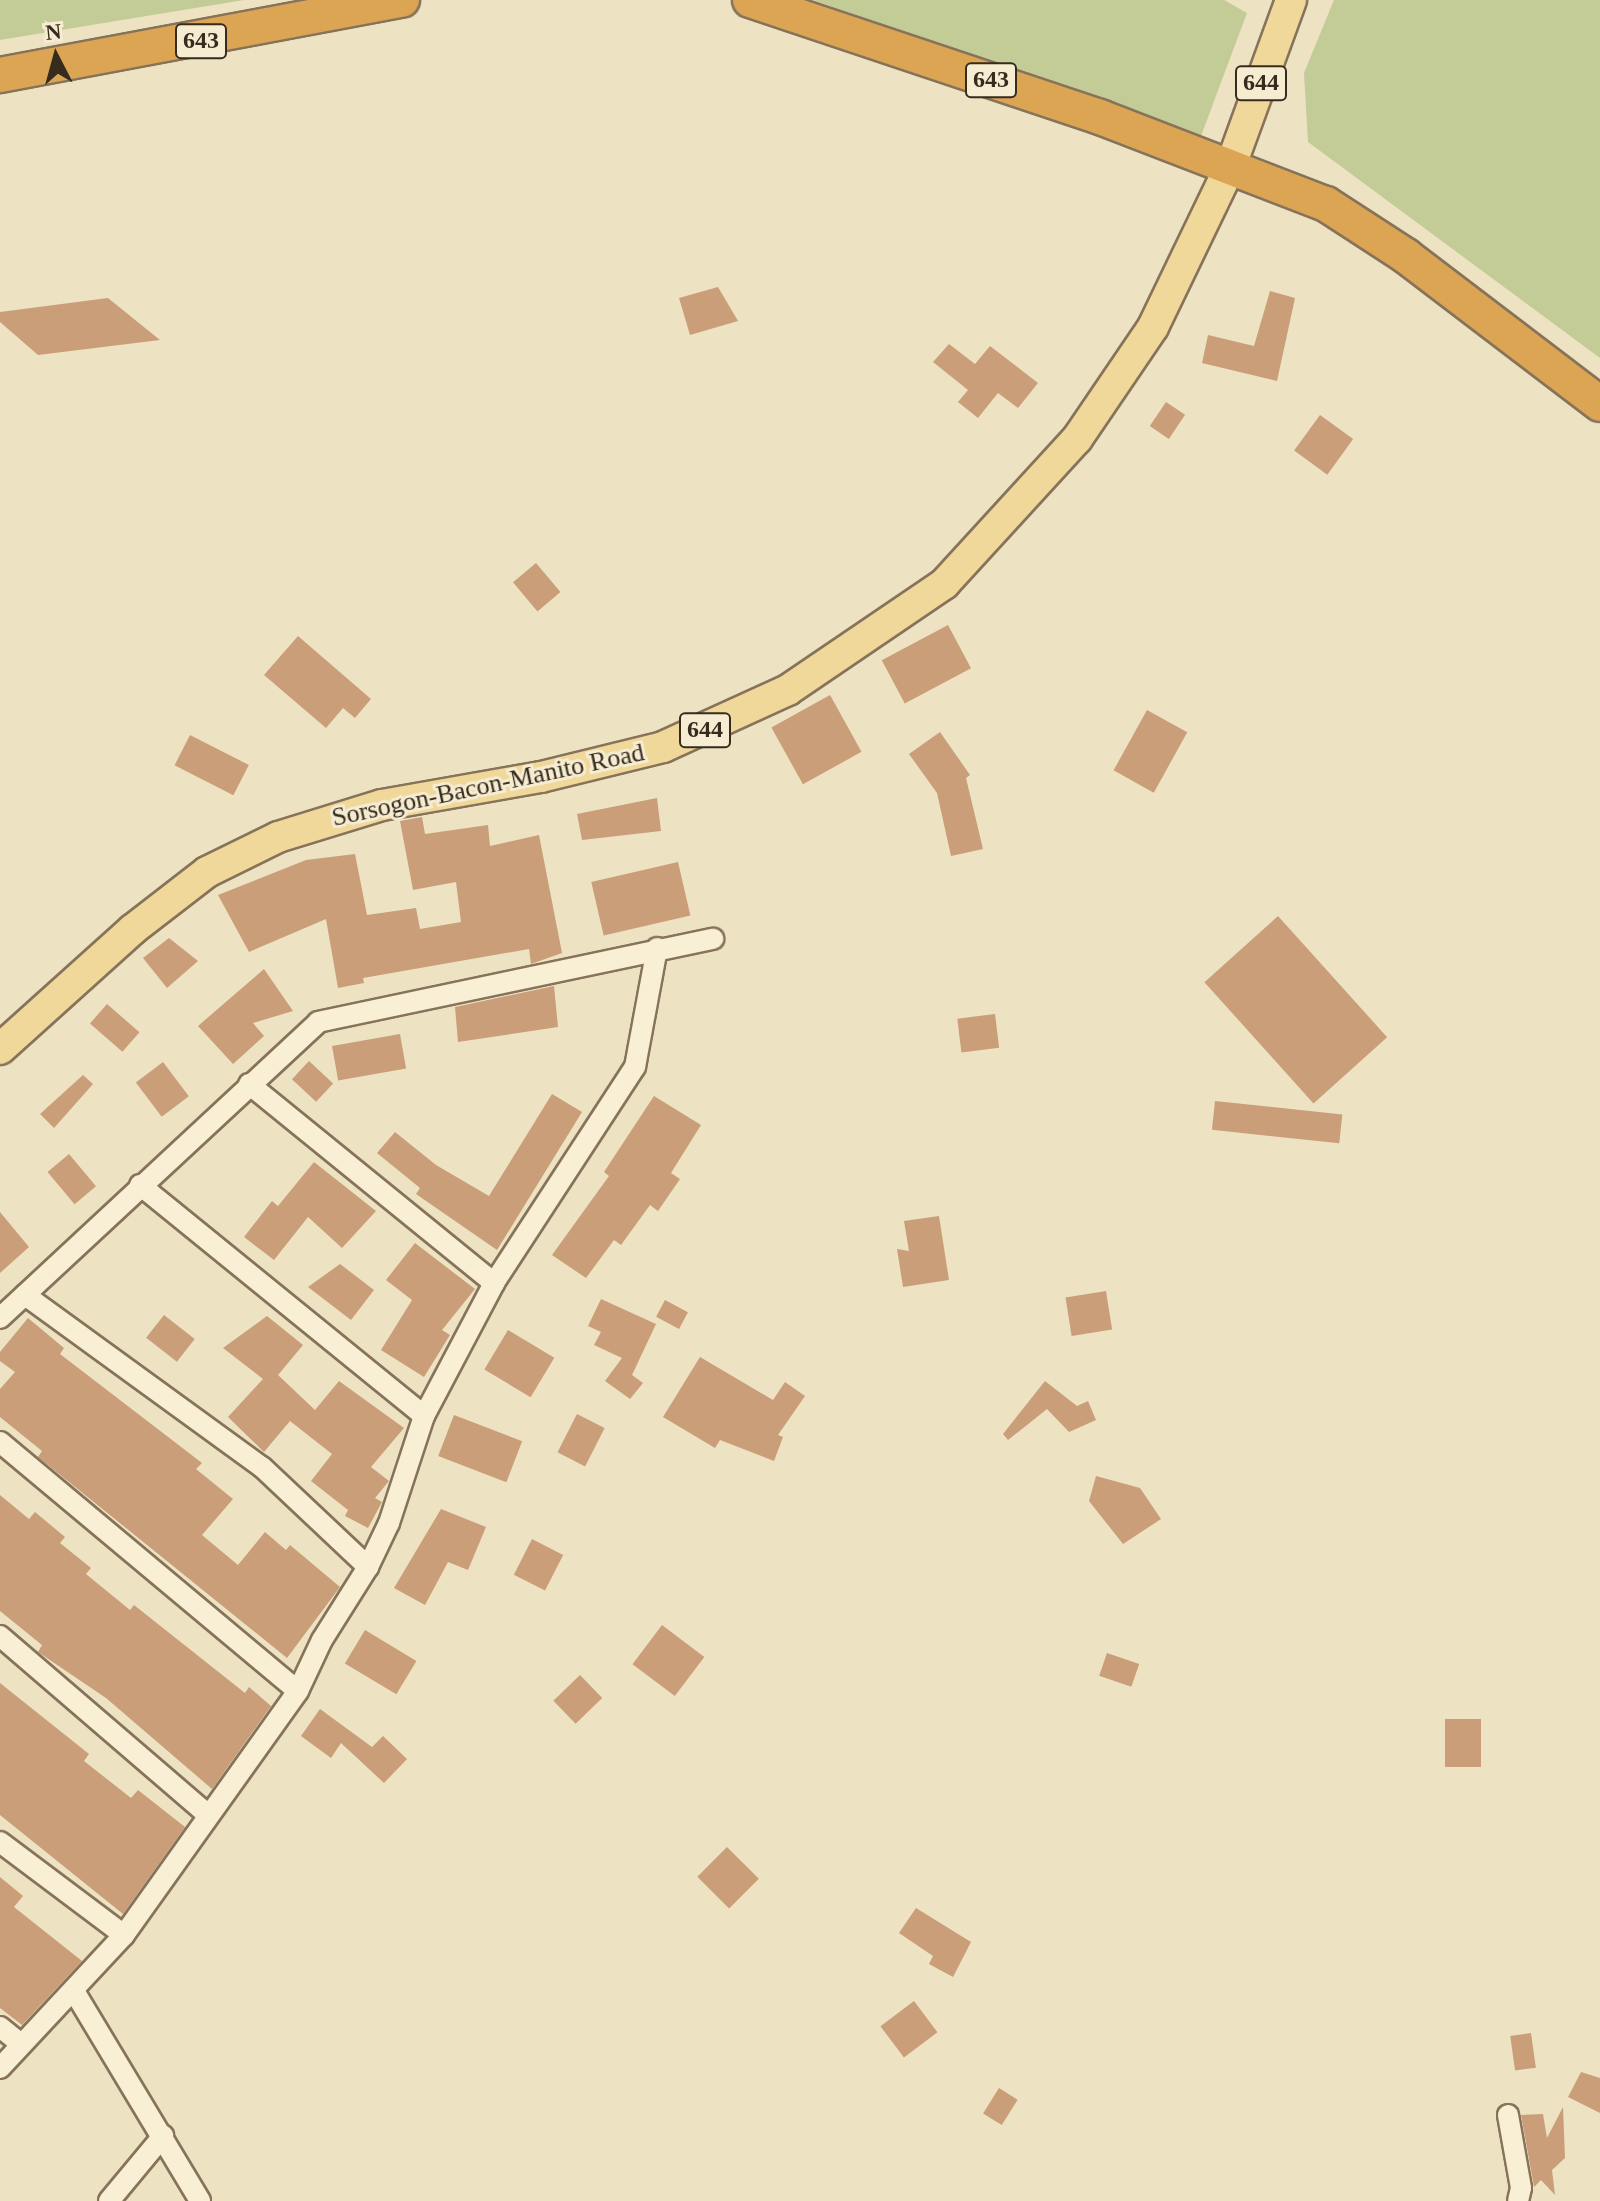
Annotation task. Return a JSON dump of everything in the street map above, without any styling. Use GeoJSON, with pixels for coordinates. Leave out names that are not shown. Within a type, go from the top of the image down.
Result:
{"type":"FeatureCollection","features":[{"type":"Feature","properties":{"kind":"highway","name":"643"},"geometry":{"type":"LineString","coordinates":[[0,75],[402,0]]}},
{"type":"Feature","properties":{"kind":"highway","name":"643"},"geometry":{"type":"LineString","coordinates":[[750,0],[1231,165],[1326,204],[1368,229],[1600,404]]}},
{"type":"Feature","properties":{"kind":"main road","name":"Sorsogon-Bacon-Manito Road"},"geometry":{"type":"LineString","coordinates":[[0,1049],[132,930],[194,882],[278,837],[382,805],[541,777],[663,747],[788,690],[944,584],[1026,500],[1121,378],[1153,327],[1231,165],[1291,0]]}},
{"type":"Feature","properties":{"kind":"street"},"geometry":{"type":"LineString","coordinates":[[0,1318],[318,1022],[657,948],[713,939]]}},
{"type":"Feature","properties":{"kind":"street"},"geometry":{"type":"LineString","coordinates":[[0,2068],[124,1935],[298,1691],[322,1640],[368,1567],[389,1523],[424,1416],[494,1283],[635,1067],[657,948]]}},
{"type":"Feature","properties":{"kind":"street"},"geometry":{"type":"LineString","coordinates":[[249,1084],[494,1283]]}},
{"type":"Feature","properties":{"kind":"street"},"geometry":{"type":"LineString","coordinates":[[140,1185],[424,1416]]}},
{"type":"Feature","properties":{"kind":"street"},"geometry":{"type":"LineString","coordinates":[[25,1295],[262,1467],[368,1567]]}},
{"type":"Feature","properties":{"kind":"street"},"geometry":{"type":"LineString","coordinates":[[0,1442],[298,1691]]}},
{"type":"Feature","properties":{"kind":"street"},"geometry":{"type":"LineString","coordinates":[[0,1636],[208,1815]]}},
{"type":"Feature","properties":{"kind":"street"},"geometry":{"type":"LineString","coordinates":[[0,1842],[124,1935]]}},
{"type":"Feature","properties":{"kind":"street"},"geometry":{"type":"LineString","coordinates":[[74,1991],[200,2201]]}},
{"type":"Feature","properties":{"kind":"street"},"geometry":{"type":"LineString","coordinates":[[0,2027],[21,2044]]}},
{"type":"Feature","properties":{"kind":"street"},"geometry":{"type":"LineString","coordinates":[[1508,2115],[1521,2188],[1518,2201]]}},
{"type":"Feature","properties":{"kind":"street"},"geometry":{"type":"LineString","coordinates":[[109,2201],[163,2136]]}},
{"type":"Feature","properties":{"kind":"green space"},"geometry":{"type":"Polygon","coordinates":[[[0,0],[244,0],[0,40],[0,0]]]}},
{"type":"Feature","properties":{"kind":"green space"},"geometry":{"type":"Polygon","coordinates":[[[813,0],[1224,0],[1247,13],[1201,136],[813,0]]]}},
{"type":"Feature","properties":{"kind":"green space"},"geometry":{"type":"Polygon","coordinates":[[[1334,0],[1600,0],[1600,358],[1308,142],[1304,73],[1334,0]]]}},
{"type":"Feature","properties":{"kind":"building"},"geometry":{"type":"Polygon","coordinates":[[[718,287],[738,321],[690,335],[679,298],[718,287]]]}},
{"type":"Feature","properties":{"kind":"building"},"geometry":{"type":"Polygon","coordinates":[[[1270,291],[1295,298],[1277,381],[1202,363],[1208,335],[1254,346],[1270,291]]]}},
{"type":"Feature","properties":{"kind":"building"},"geometry":{"type":"Polygon","coordinates":[[[108,298],[160,340],[38,355],[0,322],[0,312],[108,298]]]}},
{"type":"Feature","properties":{"kind":"building"},"geometry":{"type":"Polygon","coordinates":[[[949,344],[975,364],[990,346],[1038,383],[1018,408],[998,393],[978,418],[958,402],[968,390],[933,362],[949,344]]]}},
{"type":"Feature","properties":{"kind":"building"},"geometry":{"type":"Polygon","coordinates":[[[1166,402],[1185,415],[1169,439],[1150,426],[1166,402]]]}},
{"type":"Feature","properties":{"kind":"building"},"geometry":{"type":"Polygon","coordinates":[[[1320,415],[1353,439],[1327,475],[1294,451],[1320,415]]]}},
{"type":"Feature","properties":{"kind":"building"},"geometry":{"type":"Polygon","coordinates":[[[536,563],[560,592],[537,611],[513,582],[536,563]]]}},
{"type":"Feature","properties":{"kind":"building"},"geometry":{"type":"Polygon","coordinates":[[[948,625],[971,668],[905,703],[882,660],[948,625]]]}},
{"type":"Feature","properties":{"kind":"building"},"geometry":{"type":"Polygon","coordinates":[[[298,636],[371,699],[355,718],[343,708],[326,728],[264,675],[298,636]]]}},
{"type":"Feature","properties":{"kind":"building"},"geometry":{"type":"Polygon","coordinates":[[[830,695],[862,752],[803,784],[771,727],[830,695]]]}},
{"type":"Feature","properties":{"kind":"building"},"geometry":{"type":"Polygon","coordinates":[[[1147,710],[1187,732],[1154,793],[1114,770],[1147,710]]]}},
{"type":"Feature","properties":{"kind":"building"},"geometry":{"type":"Polygon","coordinates":[[[940,732],[970,775],[966,778],[983,849],[951,856],[937,793],[909,754],[940,732]]]}},
{"type":"Feature","properties":{"kind":"building"},"geometry":{"type":"Polygon","coordinates":[[[190,735],[249,765],[233,795],[175,765],[190,735]]]}},
{"type":"Feature","properties":{"kind":"building"},"geometry":{"type":"Polygon","coordinates":[[[657,798],[661,831],[582,840],[577,814],[657,798]]]}},
{"type":"Feature","properties":{"kind":"building"},"geometry":{"type":"Polygon","coordinates":[[[422,817],[425,834],[488,825],[490,846],[539,835],[562,953],[531,964],[529,949],[363,978],[364,983],[338,988],[326,919],[249,952],[218,895],[306,860],[355,854],[367,915],[416,908],[420,929],[461,922],[456,882],[413,890],[400,821],[422,817]]]}},
{"type":"Feature","properties":{"kind":"building"},"geometry":{"type":"Polygon","coordinates":[[[678,862],[690,916],[604,936],[591,882],[678,862]]]}},
{"type":"Feature","properties":{"kind":"building"},"geometry":{"type":"Polygon","coordinates":[[[1278,916],[1387,1037],[1313,1103],[1204,982],[1278,916]]]}},
{"type":"Feature","properties":{"kind":"building"},"geometry":{"type":"Polygon","coordinates":[[[169,938],[198,961],[167,988],[143,958],[169,938]]]}},
{"type":"Feature","properties":{"kind":"building"},"geometry":{"type":"Polygon","coordinates":[[[264,969],[293,1011],[253,1023],[264,1036],[233,1064],[198,1026],[264,969]]]}},
{"type":"Feature","properties":{"kind":"building"},"geometry":{"type":"Polygon","coordinates":[[[554,986],[558,1027],[458,1042],[455,1007],[554,986]]]}},
{"type":"Feature","properties":{"kind":"building"},"geometry":{"type":"Polygon","coordinates":[[[107,1004],[139,1032],[122,1052],[90,1024],[107,1004]]]}},
{"type":"Feature","properties":{"kind":"building"},"geometry":{"type":"Polygon","coordinates":[[[995,1014],[999,1048],[961,1052],[957,1019],[995,1014]]]}},
{"type":"Feature","properties":{"kind":"building"},"geometry":{"type":"Polygon","coordinates":[[[400,1034],[406,1068],[338,1080],[332,1046],[400,1034]]]}},
{"type":"Feature","properties":{"kind":"building"},"geometry":{"type":"Polygon","coordinates":[[[309,1061],[333,1084],[316,1102],[292,1079],[309,1061]]]}},
{"type":"Feature","properties":{"kind":"building"},"geometry":{"type":"Polygon","coordinates":[[[163,1062],[189,1096],[162,1117],[136,1082],[163,1062]]]}},
{"type":"Feature","properties":{"kind":"building"},"geometry":{"type":"Polygon","coordinates":[[[83,1075],[93,1084],[54,1128],[40,1114],[83,1075]]]}},
{"type":"Feature","properties":{"kind":"building"},"geometry":{"type":"Polygon","coordinates":[[[552,1094],[582,1112],[497,1250],[416,1194],[420,1188],[377,1153],[395,1132],[436,1165],[489,1196],[552,1094]]]}},
{"type":"Feature","properties":{"kind":"building"},"geometry":{"type":"Polygon","coordinates":[[[654,1096],[701,1125],[671,1173],[680,1179],[658,1211],[650,1205],[621,1245],[614,1240],[586,1278],[552,1255],[609,1176],[604,1172],[654,1096]]]}},
{"type":"Feature","properties":{"kind":"building"},"geometry":{"type":"Polygon","coordinates":[[[1215,1101],[1342,1114],[1339,1143],[1212,1130],[1215,1101]]]}},
{"type":"Feature","properties":{"kind":"building"},"geometry":{"type":"Polygon","coordinates":[[[69,1154],[96,1186],[75,1204],[48,1172],[69,1154]]]}},
{"type":"Feature","properties":{"kind":"building"},"geometry":{"type":"Polygon","coordinates":[[[314,1162],[376,1211],[342,1248],[308,1217],[274,1260],[244,1237],[272,1201],[278,1206],[314,1162]]]}},
{"type":"Feature","properties":{"kind":"building"},"geometry":{"type":"Polygon","coordinates":[[[0,1212],[29,1247],[0,1273],[0,1212]]]}},
{"type":"Feature","properties":{"kind":"building"},"geometry":{"type":"Polygon","coordinates":[[[939,1216],[949,1280],[903,1287],[897,1249],[909,1251],[904,1221],[939,1216]]]}},
{"type":"Feature","properties":{"kind":"building"},"geometry":{"type":"Polygon","coordinates":[[[415,1243],[475,1289],[442,1330],[450,1335],[424,1377],[381,1350],[412,1300],[386,1280],[415,1243]]]}},
{"type":"Feature","properties":{"kind":"building"},"geometry":{"type":"Polygon","coordinates":[[[340,1264],[374,1290],[351,1320],[308,1287],[340,1264]]]}},
{"type":"Feature","properties":{"kind":"building"},"geometry":{"type":"Polygon","coordinates":[[[1106,1291],[1112,1330],[1072,1336],[1066,1297],[1106,1291]]]}},
{"type":"Feature","properties":{"kind":"building"},"geometry":{"type":"Polygon","coordinates":[[[601,1299],[656,1324],[632,1375],[643,1383],[630,1399],[605,1381],[622,1358],[594,1345],[601,1332],[588,1326],[601,1299]]]}},
{"type":"Feature","properties":{"kind":"building"},"geometry":{"type":"Polygon","coordinates":[[[665,1300],[688,1312],[679,1329],[656,1317],[665,1300]]]}},
{"type":"Feature","properties":{"kind":"building"},"geometry":{"type":"Polygon","coordinates":[[[164,1315],[195,1339],[177,1362],[146,1338],[164,1315]]]}},
{"type":"Feature","properties":{"kind":"building"},"geometry":{"type":"Polygon","coordinates":[[[267,1316],[303,1345],[278,1375],[315,1410],[339,1381],[404,1428],[371,1467],[389,1481],[375,1498],[382,1502],[368,1528],[345,1516],[348,1510],[311,1481],[332,1454],[290,1421],[264,1452],[228,1417],[263,1379],[223,1348],[267,1316]]]}},
{"type":"Feature","properties":{"kind":"building"},"geometry":{"type":"Polygon","coordinates":[[[28,1318],[64,1348],[60,1354],[202,1463],[196,1469],[233,1499],[202,1535],[238,1565],[265,1532],[286,1550],[290,1545],[340,1587],[287,1658],[38,1457],[42,1451],[0,1417],[0,1389],[15,1372],[0,1361],[0,1352],[28,1318]]]}},
{"type":"Feature","properties":{"kind":"building"},"geometry":{"type":"Polygon","coordinates":[[[508,1330],[554,1358],[531,1397],[484,1369],[508,1330]]]}},
{"type":"Feature","properties":{"kind":"building"},"geometry":{"type":"Polygon","coordinates":[[[700,1357],[773,1400],[785,1382],[805,1396],[778,1435],[783,1437],[774,1461],[720,1440],[715,1448],[663,1417],[700,1357]]]}},
{"type":"Feature","properties":{"kind":"building"},"geometry":{"type":"Polygon","coordinates":[[[1045,1381],[1077,1406],[1088,1401],[1096,1420],[1069,1432],[1047,1409],[1008,1440],[1003,1434],[1045,1381]]]}},
{"type":"Feature","properties":{"kind":"building"},"geometry":{"type":"Polygon","coordinates":[[[577,1414],[605,1428],[585,1466],[557,1452],[577,1414]]]}},
{"type":"Feature","properties":{"kind":"building"},"geometry":{"type":"Polygon","coordinates":[[[454,1415],[522,1441],[506,1482],[438,1456],[454,1415]]]}},
{"type":"Feature","properties":{"kind":"building"},"geometry":{"type":"Polygon","coordinates":[[[1096,1476],[1140,1488],[1161,1519],[1123,1544],[1089,1501],[1096,1476]]]}},
{"type":"Feature","properties":{"kind":"building"},"geometry":{"type":"Polygon","coordinates":[[[0,1495],[29,1519],[35,1512],[65,1537],[60,1543],[91,1568],[86,1574],[130,1610],[134,1605],[245,1693],[249,1687],[271,1706],[212,1789],[106,1698],[38,1652],[42,1645],[0,1611],[0,1495]]]}},
{"type":"Feature","properties":{"kind":"building"},"geometry":{"type":"Polygon","coordinates":[[[441,1509],[486,1527],[468,1570],[448,1562],[425,1605],[394,1588],[441,1509]]]}},
{"type":"Feature","properties":{"kind":"building"},"geometry":{"type":"Polygon","coordinates":[[[532,1539],[563,1555],[545,1591],[514,1575],[532,1539]]]}},
{"type":"Feature","properties":{"kind":"building"},"geometry":{"type":"Polygon","coordinates":[[[662,1625],[704,1657],[675,1696],[633,1664],[662,1625]]]}},
{"type":"Feature","properties":{"kind":"building"},"geometry":{"type":"Polygon","coordinates":[[[365,1630],[416,1661],[396,1694],[345,1663],[365,1630]]]}},
{"type":"Feature","properties":{"kind":"building"},"geometry":{"type":"Polygon","coordinates":[[[1107,1653],[1139,1664],[1131,1687],[1099,1676],[1107,1653]]]}},
{"type":"Feature","properties":{"kind":"building"},"geometry":{"type":"Polygon","coordinates":[[[580,1675],[602,1698],[576,1724],[553,1701],[580,1675]]]}},
{"type":"Feature","properties":{"kind":"building"},"geometry":{"type":"Polygon","coordinates":[[[0,1683],[89,1754],[84,1761],[131,1798],[138,1790],[185,1827],[123,1914],[0,1815],[0,1683]]]}},
{"type":"Feature","properties":{"kind":"building"},"geometry":{"type":"Polygon","coordinates":[[[320,1709],[372,1747],[383,1736],[407,1759],[384,1783],[341,1743],[331,1758],[301,1736],[320,1709]]]}},
{"type":"Feature","properties":{"kind":"building"},"geometry":{"type":"Polygon","coordinates":[[[1445,1719],[1481,1719],[1481,1767],[1445,1767],[1445,1719]]]}},
{"type":"Feature","properties":{"kind":"building"},"geometry":{"type":"Polygon","coordinates":[[[727,1847],[759,1879],[729,1909],[697,1877],[727,1847]]]}},
{"type":"Feature","properties":{"kind":"building"},"geometry":{"type":"Polygon","coordinates":[[[0,1877],[23,1896],[14,1907],[82,1961],[22,2025],[0,2008],[0,1877]]]}},
{"type":"Feature","properties":{"kind":"building"},"geometry":{"type":"Polygon","coordinates":[[[916,1908],[971,1942],[953,1977],[929,1964],[933,1956],[899,1933],[916,1908]]]}},
{"type":"Feature","properties":{"kind":"building"},"geometry":{"type":"Polygon","coordinates":[[[914,2001],[937,2032],[904,2057],[880,2026],[914,2001]]]}},
{"type":"Feature","properties":{"kind":"building"},"geometry":{"type":"Polygon","coordinates":[[[1531,2033],[1536,2068],[1515,2071],[1510,2036],[1531,2033]]]}},
{"type":"Feature","properties":{"kind":"building"},"geometry":{"type":"Polygon","coordinates":[[[1581,2072],[1600,2078],[1600,2113],[1568,2097],[1581,2072]]]}},
{"type":"Feature","properties":{"kind":"building"},"geometry":{"type":"Polygon","coordinates":[[[999,2088],[1018,2100],[1002,2125],[983,2113],[999,2088]]]}},
{"type":"Feature","properties":{"kind":"building"},"geometry":{"type":"Polygon","coordinates":[[[1563,2107],[1565,2158],[1552,2170],[1555,2195],[1541,2180],[1534,2187],[1521,2115],[1543,2114],[1547,2138],[1563,2107]]]}}]}
